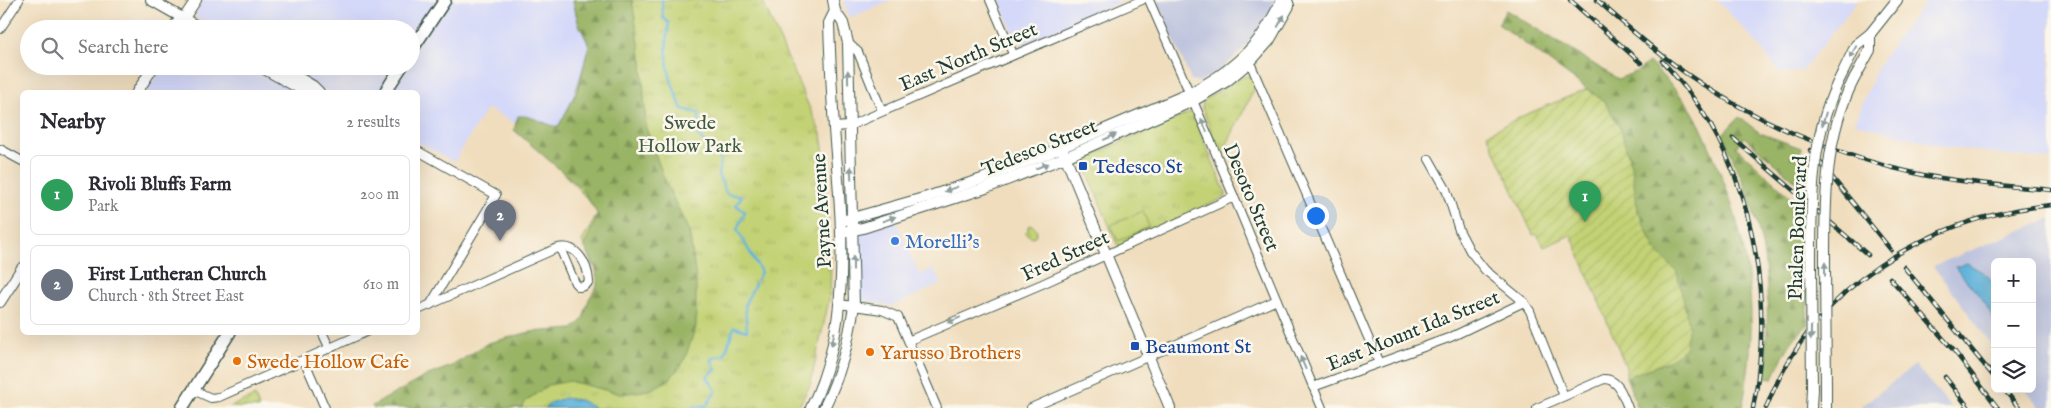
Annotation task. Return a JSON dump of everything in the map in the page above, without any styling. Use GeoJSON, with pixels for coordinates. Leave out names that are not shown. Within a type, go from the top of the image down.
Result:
{"type":"FeatureCollection","features":[{"type":"Feature","properties":{"kind":"main road"},"geometry":{"type":"LineString","coordinates":[[420,37],[444,0]]}},
{"type":"Feature","properties":{"kind":"main road"},"geometry":{"type":"LineString","coordinates":[[386,90],[396,75]]}},
{"type":"Feature","properties":{"kind":"main road"},"geometry":{"type":"LineString","coordinates":[[182,408],[228,335]]}},
{"type":"Feature","properties":{"kind":"street"},"geometry":{"type":"LineString","coordinates":[[0,29],[19,0]]}},
{"type":"Feature","properties":{"kind":"street"},"geometry":{"type":"LineString","coordinates":[[151,0],[178,20]]}},
{"type":"Feature","properties":{"kind":"street"},"geometry":{"type":"LineString","coordinates":[[185,20],[196,0]]}},
{"type":"Feature","properties":{"kind":"street","name":"Payne Avenue"},"geometry":{"type":"LineString","coordinates":[[824,408],[840,372],[854,306],[848,43],[843,22],[835,11],[833,0]]}},
{"type":"Feature","properties":{"kind":"street"},"geometry":{"type":"LineString","coordinates":[[990,0],[1014,54]]}},
{"type":"Feature","properties":{"kind":"street","name":"East North Street"},"geometry":{"type":"LineString","coordinates":[[834,127],[849,126],[1142,0]]}},
{"type":"Feature","properties":{"kind":"street","name":"Desoto Street"},"geometry":{"type":"LineString","coordinates":[[1149,0],[1322,408]]}},
{"type":"Feature","properties":{"kind":"street","name":"Tedesco Street"},"geometry":{"type":"LineString","coordinates":[[842,226],[853,225],[1064,152],[1191,97],[1215,90],[1277,29],[1289,6],[1286,0]]}},
{"type":"Feature","properties":{"kind":"street","name":"Phalen Boulevard"},"geometry":{"type":"LineString","coordinates":[[1811,408],[1811,217],[1814,165],[1827,108],[1856,45],[1870,34],[1897,0]]}},
{"type":"Feature","properties":{"kind":"street","name":"Payne Avenue"},"geometry":{"type":"LineString","coordinates":[[811,408],[826,374],[840,304],[842,226],[828,23],[835,11]]}},
{"type":"Feature","properties":{"kind":"street","name":"Phalen Boulevard"},"geometry":{"type":"LineString","coordinates":[[1826,408],[1825,218],[1828,168],[1840,113],[1854,79],[1870,50],[1870,34]]}},
{"type":"Feature","properties":{"kind":"street","name":"Payne Avenue"},"geometry":{"type":"LineString","coordinates":[[848,43],[858,52],[882,111]]}},
{"type":"Feature","properties":{"kind":"street"},"geometry":{"type":"LineString","coordinates":[[1248,58],[1379,363]]}},
{"type":"Feature","properties":{"kind":"street"},"geometry":{"type":"LineString","coordinates":[[138,90],[148,75]]}},
{"type":"Feature","properties":{"kind":"street"},"geometry":{"type":"LineString","coordinates":[[275,75],[302,90]]}},
{"type":"Feature","properties":{"kind":"street"},"geometry":{"type":"LineString","coordinates":[[294,75],[317,90]]}},
{"type":"Feature","properties":{"kind":"street"},"geometry":{"type":"LineString","coordinates":[[0,149],[20,160]]}},
{"type":"Feature","properties":{"kind":"street"},"geometry":{"type":"LineString","coordinates":[[420,152],[496,196],[430,305]]}},
{"type":"Feature","properties":{"kind":"street"},"geometry":{"type":"LineString","coordinates":[[1064,152],[1170,408]]}},
{"type":"Feature","properties":{"kind":"street"},"geometry":{"type":"LineString","coordinates":[[1429,159],[1446,189],[1459,230],[1470,251],[1494,279],[1524,302],[1530,311],[1564,396]]}},
{"type":"Feature","properties":{"kind":"street","name":"Fred Street"},"geometry":{"type":"LineString","coordinates":[[910,340],[1000,302],[1234,197]]}},
{"type":"Feature","properties":{"kind":"street"},"geometry":{"type":"LineString","coordinates":[[420,309],[560,248],[566,246],[578,252],[588,275],[589,282],[584,286],[579,287],[575,284],[560,248]]}},
{"type":"Feature","properties":{"kind":"street"},"geometry":{"type":"LineString","coordinates":[[0,302],[20,271]]}},
{"type":"Feature","properties":{"kind":"street"},"geometry":{"type":"LineString","coordinates":[[1031,408],[1277,300]]}},
{"type":"Feature","properties":{"kind":"street","name":"East Mount Ida Street"},"geometry":{"type":"LineString","coordinates":[[1313,387],[1458,334],[1524,302]]}},
{"type":"Feature","properties":{"kind":"street"},"geometry":{"type":"LineString","coordinates":[[840,304],[882,310],[894,314],[903,325],[910,340],[937,408]]}},
{"type":"Feature","properties":{"kind":"street"},"geometry":{"type":"LineString","coordinates":[[323,335],[330,349]]}},
{"type":"Feature","properties":{"kind":"street"},"geometry":{"type":"LineString","coordinates":[[193,390],[208,398],[220,397],[360,335]]}},
{"type":"Feature","properties":{"kind":"street"},"geometry":{"type":"LineString","coordinates":[[304,360],[325,408]]}},
{"type":"Feature","properties":{"kind":"street"},"geometry":{"type":"LineString","coordinates":[[1537,408],[1598,382],[1610,379],[1619,388],[1628,408]]}},
{"type":"Feature","properties":{"kind":"shaded area"},"geometry":{"type":"Polygon","coordinates":[[[204,0],[573,0],[578,22],[589,45],[578,90],[569,110],[547,141],[487,108],[454,162],[420,143],[420,90],[147,90],[157,75],[420,75],[420,20],[199,20],[196,12],[204,0]]]}},
{"type":"Feature","properties":{"kind":"shaded area"},"geometry":{"type":"Polygon","coordinates":[[[843,0],[890,0],[890,1],[849,18],[843,0]]]}},
{"type":"Feature","properties":{"kind":"shaded area"},"geometry":{"type":"Polygon","coordinates":[[[999,0],[1124,0],[1023,44],[1016,41],[999,0]]]}},
{"type":"Feature","properties":{"kind":"shaded area"},"geometry":{"type":"Polygon","coordinates":[[[1157,0],[1276,0],[1258,32],[1241,51],[1222,68],[1199,82],[1191,80],[1157,0]]]}},
{"type":"Feature","properties":{"kind":"shaded area"},"geometry":{"type":"Polygon","coordinates":[[[1717,0],[1858,0],[1803,70],[1781,74],[1754,40],[1717,0]]]}},
{"type":"Feature","properties":{"kind":"shaded area"},"geometry":{"type":"Polygon","coordinates":[[[1929,0],[2051,0],[2051,160],[1945,147],[1855,123],[1875,72],[1920,8],[1929,0]]]}},
{"type":"Feature","properties":{"kind":"shaded area"},"geometry":{"type":"Polygon","coordinates":[[[2051,218],[2051,408],[2040,408],[2028,393],[2036,393],[2036,258],[1991,258],[1991,344],[1933,266],[2051,218]]]}},
{"type":"Feature","properties":{"kind":"shaded area"},"geometry":{"type":"Polygon","coordinates":[[[896,220],[919,274],[934,269],[941,284],[892,306],[863,300],[858,297],[861,249],[858,238],[860,234],[896,220]]]}},
{"type":"Feature","properties":{"kind":"shaded area"},"geometry":{"type":"Polygon","coordinates":[[[1915,365],[1952,408],[1861,408],[1861,407],[1915,365]]]}},
{"type":"Feature","properties":{"kind":"green space","name":"Swede Hollow Park"},"geometry":{"type":"Polygon","coordinates":[[[573,0],[762,0],[822,136],[831,259],[830,296],[810,385],[798,408],[409,408],[583,330],[602,283],[582,241],[599,211],[564,174],[547,141],[563,118],[574,96],[589,45],[578,22],[573,0]]]}},
{"type":"Feature","properties":{"kind":"green space"},"geometry":{"type":"Polygon","coordinates":[[[573,0],[632,0],[642,61],[646,128],[665,181],[689,231],[696,279],[696,326],[684,361],[670,379],[650,390],[621,394],[570,381],[548,385],[526,401],[522,408],[373,408],[372,406],[428,375],[452,366],[488,343],[530,332],[573,329],[583,319],[589,299],[597,286],[596,267],[584,246],[598,215],[581,188],[514,130],[518,116],[528,117],[558,127],[578,90],[589,45],[578,22],[573,0]]]}},
{"type":"Feature","properties":{"kind":"green space"},"geometry":{"type":"Polygon","coordinates":[[[1506,10],[1618,79],[1638,71],[1649,62],[1690,107],[1704,134],[1726,187],[1743,249],[1751,310],[1751,342],[1742,408],[1638,408],[1626,377],[1669,361],[1677,272],[1655,250],[1638,211],[1632,170],[1621,130],[1605,102],[1498,24],[1506,10]]]}},
{"type":"Feature","properties":{"kind":"green space"},"geometry":{"type":"Polygon","coordinates":[[[1249,76],[1257,84],[1221,156],[1202,108],[1203,101],[1240,77],[1249,76]]]}},
{"type":"Feature","properties":{"kind":"green space"},"geometry":{"type":"Polygon","coordinates":[[[1587,89],[1605,102],[1621,130],[1632,170],[1638,211],[1655,250],[1677,272],[1689,325],[1685,348],[1669,361],[1626,377],[1626,367],[1571,235],[1544,247],[1537,234],[1533,235],[1487,134],[1520,117],[1587,89]]]}},
{"type":"Feature","properties":{"kind":"green space"},"geometry":{"type":"Polygon","coordinates":[[[1192,112],[1226,197],[1118,247],[1082,159],[1192,112]]]}},
{"type":"Feature","properties":{"kind":"green space"},"geometry":{"type":"Polygon","coordinates":[[[1739,117],[1760,133],[1801,148],[1800,159],[1809,175],[1809,188],[1805,189],[1744,137],[1736,147],[1808,213],[1807,326],[1791,343],[1773,378],[1763,377],[1767,286],[1763,250],[1748,195],[1722,135],[1739,117]]]}},
{"type":"Feature","properties":{"kind":"green space"},"geometry":{"type":"Polygon","coordinates":[[[1143,211],[1149,227],[1118,241],[1111,225],[1143,211]]]}},
{"type":"Feature","properties":{"kind":"green space"},"geometry":{"type":"Polygon","coordinates":[[[1032,225],[1037,230],[1035,236],[1032,237],[1025,233],[1028,230],[1028,226],[1032,225]]]}},
{"type":"Feature","properties":{"kind":"green space"},"geometry":{"type":"Polygon","coordinates":[[[255,396],[259,408],[230,407],[255,396]]]}},
{"type":"Feature","properties":{"kind":"water"},"geometry":{"type":"Polygon","coordinates":[[[1967,263],[1989,277],[1991,281],[1991,314],[1984,301],[1956,267],[1967,263]]]}},
{"type":"Feature","properties":{"kind":"water"},"geometry":{"type":"Polygon","coordinates":[[[564,398],[580,400],[595,408],[545,408],[552,402],[564,398]]]}},
{"type":"Feature","properties":{"kind":"waterway"},"geometry":{"type":"LineString","coordinates":[[662,0],[663,18],[669,23],[667,57],[673,87],[682,109],[699,113],[697,135],[721,160],[718,175],[727,194],[742,196],[736,205],[745,212],[737,229],[761,272],[745,304],[747,331],[734,327],[725,354],[711,359],[716,370],[707,376],[716,391],[707,405],[691,408]]}},
{"type":"Feature","properties":{"kind":"railway"},"geometry":{"type":"LineString","coordinates":[[1570,0],[1641,63]]}},
{"type":"Feature","properties":{"kind":"railway"},"geometry":{"type":"LineString","coordinates":[[1597,0],[1684,72],[1739,106],[1799,136],[1861,159],[1923,175],[2051,190]]}},
{"type":"Feature","properties":{"kind":"railway"},"geometry":{"type":"LineString","coordinates":[[1662,61],[1696,102],[1719,141],[1735,177],[1747,214],[1760,292],[1759,370],[1753,408]]}},
{"type":"Feature","properties":{"kind":"railway"},"geometry":{"type":"LineString","coordinates":[[1733,138],[1868,255]]}},
{"type":"Feature","properties":{"kind":"railway"},"geometry":{"type":"LineString","coordinates":[[1810,150],[1891,250]]}},
{"type":"Feature","properties":{"kind":"railway"},"geometry":{"type":"LineString","coordinates":[[1766,408],[1786,365],[1812,327],[1843,294],[1879,266],[1918,243],[1960,225],[2005,212],[2051,205]]}},
{"type":"Feature","properties":{"kind":"railway"},"geometry":{"type":"LineString","coordinates":[[1904,267],[1991,373]]}},
{"type":"Feature","properties":{"kind":"railway"},"geometry":{"type":"LineString","coordinates":[[1890,278],[1955,352],[1998,408]]}},
{"type":"Feature","properties":{"kind":"railway"},"geometry":{"type":"LineString","coordinates":[[1945,377],[1969,408]]}},
{"type":"Feature","properties":{"kind":"railway"},"geometry":{"type":"LineString","coordinates":[[2007,393],[2019,408]]}},
{"type":"Feature","properties":{"kind":"place","name":"Tedesco St"},"geometry":{"type":"Point","coordinates":[1083,166]}},
{"type":"Feature","properties":{"kind":"place","name":"Rivoli Bluffs Farm"},"geometry":{"type":"Point","coordinates":[1585,222]}},
{"type":"Feature","properties":{"kind":"place","name":"First Lutheran Church"},"geometry":{"type":"Point","coordinates":[500,241]}},
{"type":"Feature","properties":{"kind":"place","name":"Morelli's"},"geometry":{"type":"Point","coordinates":[895,241]}},
{"type":"Feature","properties":{"kind":"place","name":"Beaumont St"},"geometry":{"type":"Point","coordinates":[1135,346]}},
{"type":"Feature","properties":{"kind":"place","name":"Yarusso Brothers"},"geometry":{"type":"Point","coordinates":[870,352]}},
{"type":"Feature","properties":{"kind":"place","name":"Swede Hollow Cafe"},"geometry":{"type":"Point","coordinates":[237,361]}}]}
